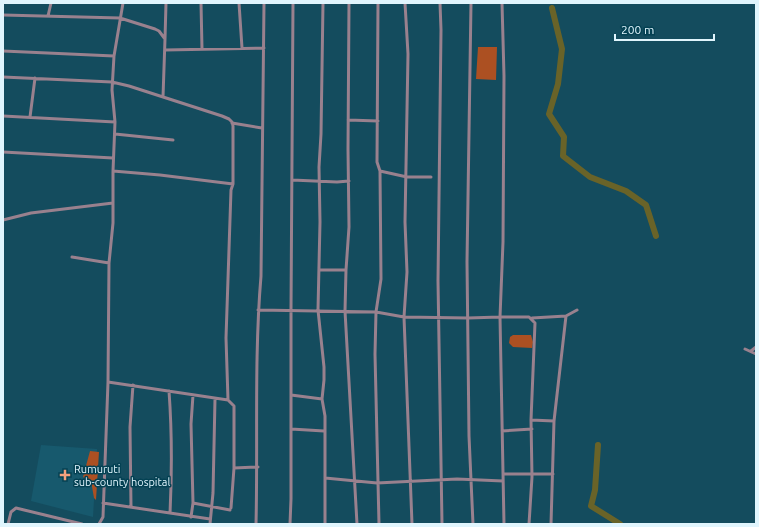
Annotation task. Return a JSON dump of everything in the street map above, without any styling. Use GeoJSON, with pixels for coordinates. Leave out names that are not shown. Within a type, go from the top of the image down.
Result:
{"type":"FeatureCollection","features":[{"type":"Feature","properties":{"kind":"street"},"geometry":{"type":"LineString","coordinates":[[48,16],[52,3]]}},
{"type":"Feature","properties":{"kind":"street"},"geometry":{"type":"LineString","coordinates":[[99,524],[102,517],[108,382],[109,263],[113,223],[113,158],[115,122],[112,82],[114,56],[123,3]]}},
{"type":"Feature","properties":{"kind":"street"},"geometry":{"type":"LineString","coordinates":[[163,97],[166,3]]}},
{"type":"Feature","properties":{"kind":"street"},"geometry":{"type":"LineString","coordinates":[[201,3],[202,49]]}},
{"type":"Feature","properties":{"kind":"street"},"geometry":{"type":"LineString","coordinates":[[239,3],[242,48]]}},
{"type":"Feature","properties":{"kind":"street"},"geometry":{"type":"LineString","coordinates":[[256,524],[258,467],[258,310],[261,276],[264,3]]}},
{"type":"Feature","properties":{"kind":"street"},"geometry":{"type":"LineString","coordinates":[[290,524],[293,3]]}},
{"type":"Feature","properties":{"kind":"street"},"geometry":{"type":"LineString","coordinates":[[323,3],[318,310],[324,367],[322,399],[325,416],[325,524]]}},
{"type":"Feature","properties":{"kind":"street"},"geometry":{"type":"LineString","coordinates":[[349,3],[349,227],[345,311],[357,524]]}},
{"type":"Feature","properties":{"kind":"street"},"geometry":{"type":"LineString","coordinates":[[378,3],[377,162],[380,172],[381,279],[376,312],[375,354],[379,524]]}},
{"type":"Feature","properties":{"kind":"street"},"geometry":{"type":"LineString","coordinates":[[405,3],[408,54],[405,222],[407,272],[404,317],[412,524]]}},
{"type":"Feature","properties":{"kind":"street"},"geometry":{"type":"LineString","coordinates":[[440,3],[438,281],[442,524]]}},
{"type":"Feature","properties":{"kind":"street"},"geometry":{"type":"LineString","coordinates":[[471,3],[467,262],[469,422],[473,524]]}},
{"type":"Feature","properties":{"kind":"street"},"geometry":{"type":"LineString","coordinates":[[502,3],[504,76],[503,226],[500,317],[504,524]]}},
{"type":"Feature","properties":{"kind":"street"},"geometry":{"type":"LineString","coordinates":[[3,15],[120,18],[155,29],[160,32],[165,39]]}},
{"type":"Feature","properties":{"kind":"street"},"geometry":{"type":"LineString","coordinates":[[349,32],[354,35]]}},
{"type":"Feature","properties":{"kind":"street"},"geometry":{"type":"LineString","coordinates":[[164,50],[264,48]]}},
{"type":"Feature","properties":{"kind":"street"},"geometry":{"type":"LineString","coordinates":[[3,51],[114,56]]}},
{"type":"Feature","properties":{"kind":"street"},"geometry":{"type":"LineString","coordinates":[[3,77],[112,82],[226,117],[232,123],[262,128]]}},
{"type":"Feature","properties":{"kind":"street"},"geometry":{"type":"LineString","coordinates":[[30,117],[35,78]]}},
{"type":"Feature","properties":{"kind":"street"},"geometry":{"type":"LineString","coordinates":[[3,116],[115,122]]}},
{"type":"Feature","properties":{"kind":"street"},"geometry":{"type":"LineString","coordinates":[[348,120],[378,121]]}},
{"type":"Feature","properties":{"kind":"street"},"geometry":{"type":"LineString","coordinates":[[228,400],[226,298],[230,190],[233,184],[232,123]]}},
{"type":"Feature","properties":{"kind":"street"},"geometry":{"type":"LineString","coordinates":[[115,134],[173,140]]}},
{"type":"Feature","properties":{"kind":"street"},"geometry":{"type":"LineString","coordinates":[[3,152],[113,158]]}},
{"type":"Feature","properties":{"kind":"street"},"geometry":{"type":"LineString","coordinates":[[113,171],[233,184]]}},
{"type":"Feature","properties":{"kind":"street"},"geometry":{"type":"LineString","coordinates":[[380,172],[406,177],[431,177]]}},
{"type":"Feature","properties":{"kind":"street"},"geometry":{"type":"LineString","coordinates":[[292,180],[337,182],[349,181]]}},
{"type":"Feature","properties":{"kind":"street"},"geometry":{"type":"LineString","coordinates":[[3,220],[31,213],[113,203]]}},
{"type":"Feature","properties":{"kind":"street"},"geometry":{"type":"LineString","coordinates":[[72,257],[109,263]]}},
{"type":"Feature","properties":{"kind":"street"},"geometry":{"type":"LineString","coordinates":[[319,270],[346,270]]}},
{"type":"Feature","properties":{"kind":"street"},"geometry":{"type":"LineString","coordinates":[[258,310],[376,312],[404,317],[439,318],[532,318],[566,316],[576,310]]}},
{"type":"Feature","properties":{"kind":"street"},"geometry":{"type":"LineString","coordinates":[[551,524],[554,420],[566,316]]}},
{"type":"Feature","properties":{"kind":"street"},"geometry":{"type":"LineString","coordinates":[[529,524],[532,474],[531,420],[534,323],[532,318]]}},
{"type":"Feature","properties":{"kind":"street"},"geometry":{"type":"LineString","coordinates":[[751,351],[756,347]]}},
{"type":"Feature","properties":{"kind":"street"},"geometry":{"type":"LineString","coordinates":[[745,349],[756,354]]}},
{"type":"Feature","properties":{"kind":"street"},"geometry":{"type":"LineString","coordinates":[[108,382],[134,385],[193,396],[228,400],[234,406],[234,468],[231,509],[193,503]]}},
{"type":"Feature","properties":{"kind":"street"},"geometry":{"type":"LineString","coordinates":[[131,507],[130,427],[134,385]]}},
{"type":"Feature","properties":{"kind":"street"},"geometry":{"type":"LineString","coordinates":[[169,391],[172,425],[172,482],[170,513]]}},
{"type":"Feature","properties":{"kind":"street"},"geometry":{"type":"LineString","coordinates":[[291,395],[322,399]]}},
{"type":"Feature","properties":{"kind":"street"},"geometry":{"type":"LineString","coordinates":[[191,517],[193,503],[191,424],[193,396]]}},
{"type":"Feature","properties":{"kind":"street"},"geometry":{"type":"LineString","coordinates":[[210,524],[213,489],[215,399]]}},
{"type":"Feature","properties":{"kind":"street"},"geometry":{"type":"LineString","coordinates":[[531,420],[554,420]]}},
{"type":"Feature","properties":{"kind":"street"},"geometry":{"type":"LineString","coordinates":[[291,429],[324,431]]}},
{"type":"Feature","properties":{"kind":"street"},"geometry":{"type":"LineString","coordinates":[[502,430],[532,429]]}},
{"type":"Feature","properties":{"kind":"street"},"geometry":{"type":"LineString","coordinates":[[234,468],[258,467]]}},
{"type":"Feature","properties":{"kind":"street"},"geometry":{"type":"LineString","coordinates":[[503,474],[553,474]]}},
{"type":"Feature","properties":{"kind":"street"},"geometry":{"type":"LineString","coordinates":[[325,478],[378,483],[471,479],[503,481]]}},
{"type":"Feature","properties":{"kind":"street"},"geometry":{"type":"LineString","coordinates":[[102,503],[210,519]]}},
{"type":"Feature","properties":{"kind":"street"},"geometry":{"type":"LineString","coordinates":[[8,524],[11,512],[16,508],[82,524]]}},
{"type":"Feature","properties":{"kind":"shaded area"},"geometry":{"type":"Polygon","coordinates":[[[478,47],[497,47],[496,80],[476,79],[478,47]]]}},
{"type":"Feature","properties":{"kind":"shaded area"},"geometry":{"type":"Polygon","coordinates":[[[513,335],[531,335],[533,342],[532,348],[513,347],[509,343],[510,337],[513,335]]]}},
{"type":"Feature","properties":{"kind":"shaded area","name":"Rumuruti sub-county hospital"},"geometry":{"type":"Polygon","coordinates":[[[41,445],[97,449],[93,517],[31,501],[41,445]]]}},
{"type":"Feature","properties":{"kind":"shaded area"},"geometry":{"type":"Polygon","coordinates":[[[90,451],[99,452],[96,500],[94,498],[91,481],[83,477],[90,451]]]}},
{"type":"Feature","properties":{"kind":"waterway"},"geometry":{"type":"LineString","coordinates":[[552,8],[562,49],[558,84],[549,114],[564,137],[563,156],[590,177],[626,191],[646,205],[656,236]]}},
{"type":"Feature","properties":{"kind":"waterway"},"geometry":{"type":"LineString","coordinates":[[598,445],[595,490],[591,506],[620,524]]}},
{"type":"Feature","properties":{"kind":"place","name":"Rumuruti sub-county hospital"},"geometry":{"type":"Point","coordinates":[65,475]}}]}
